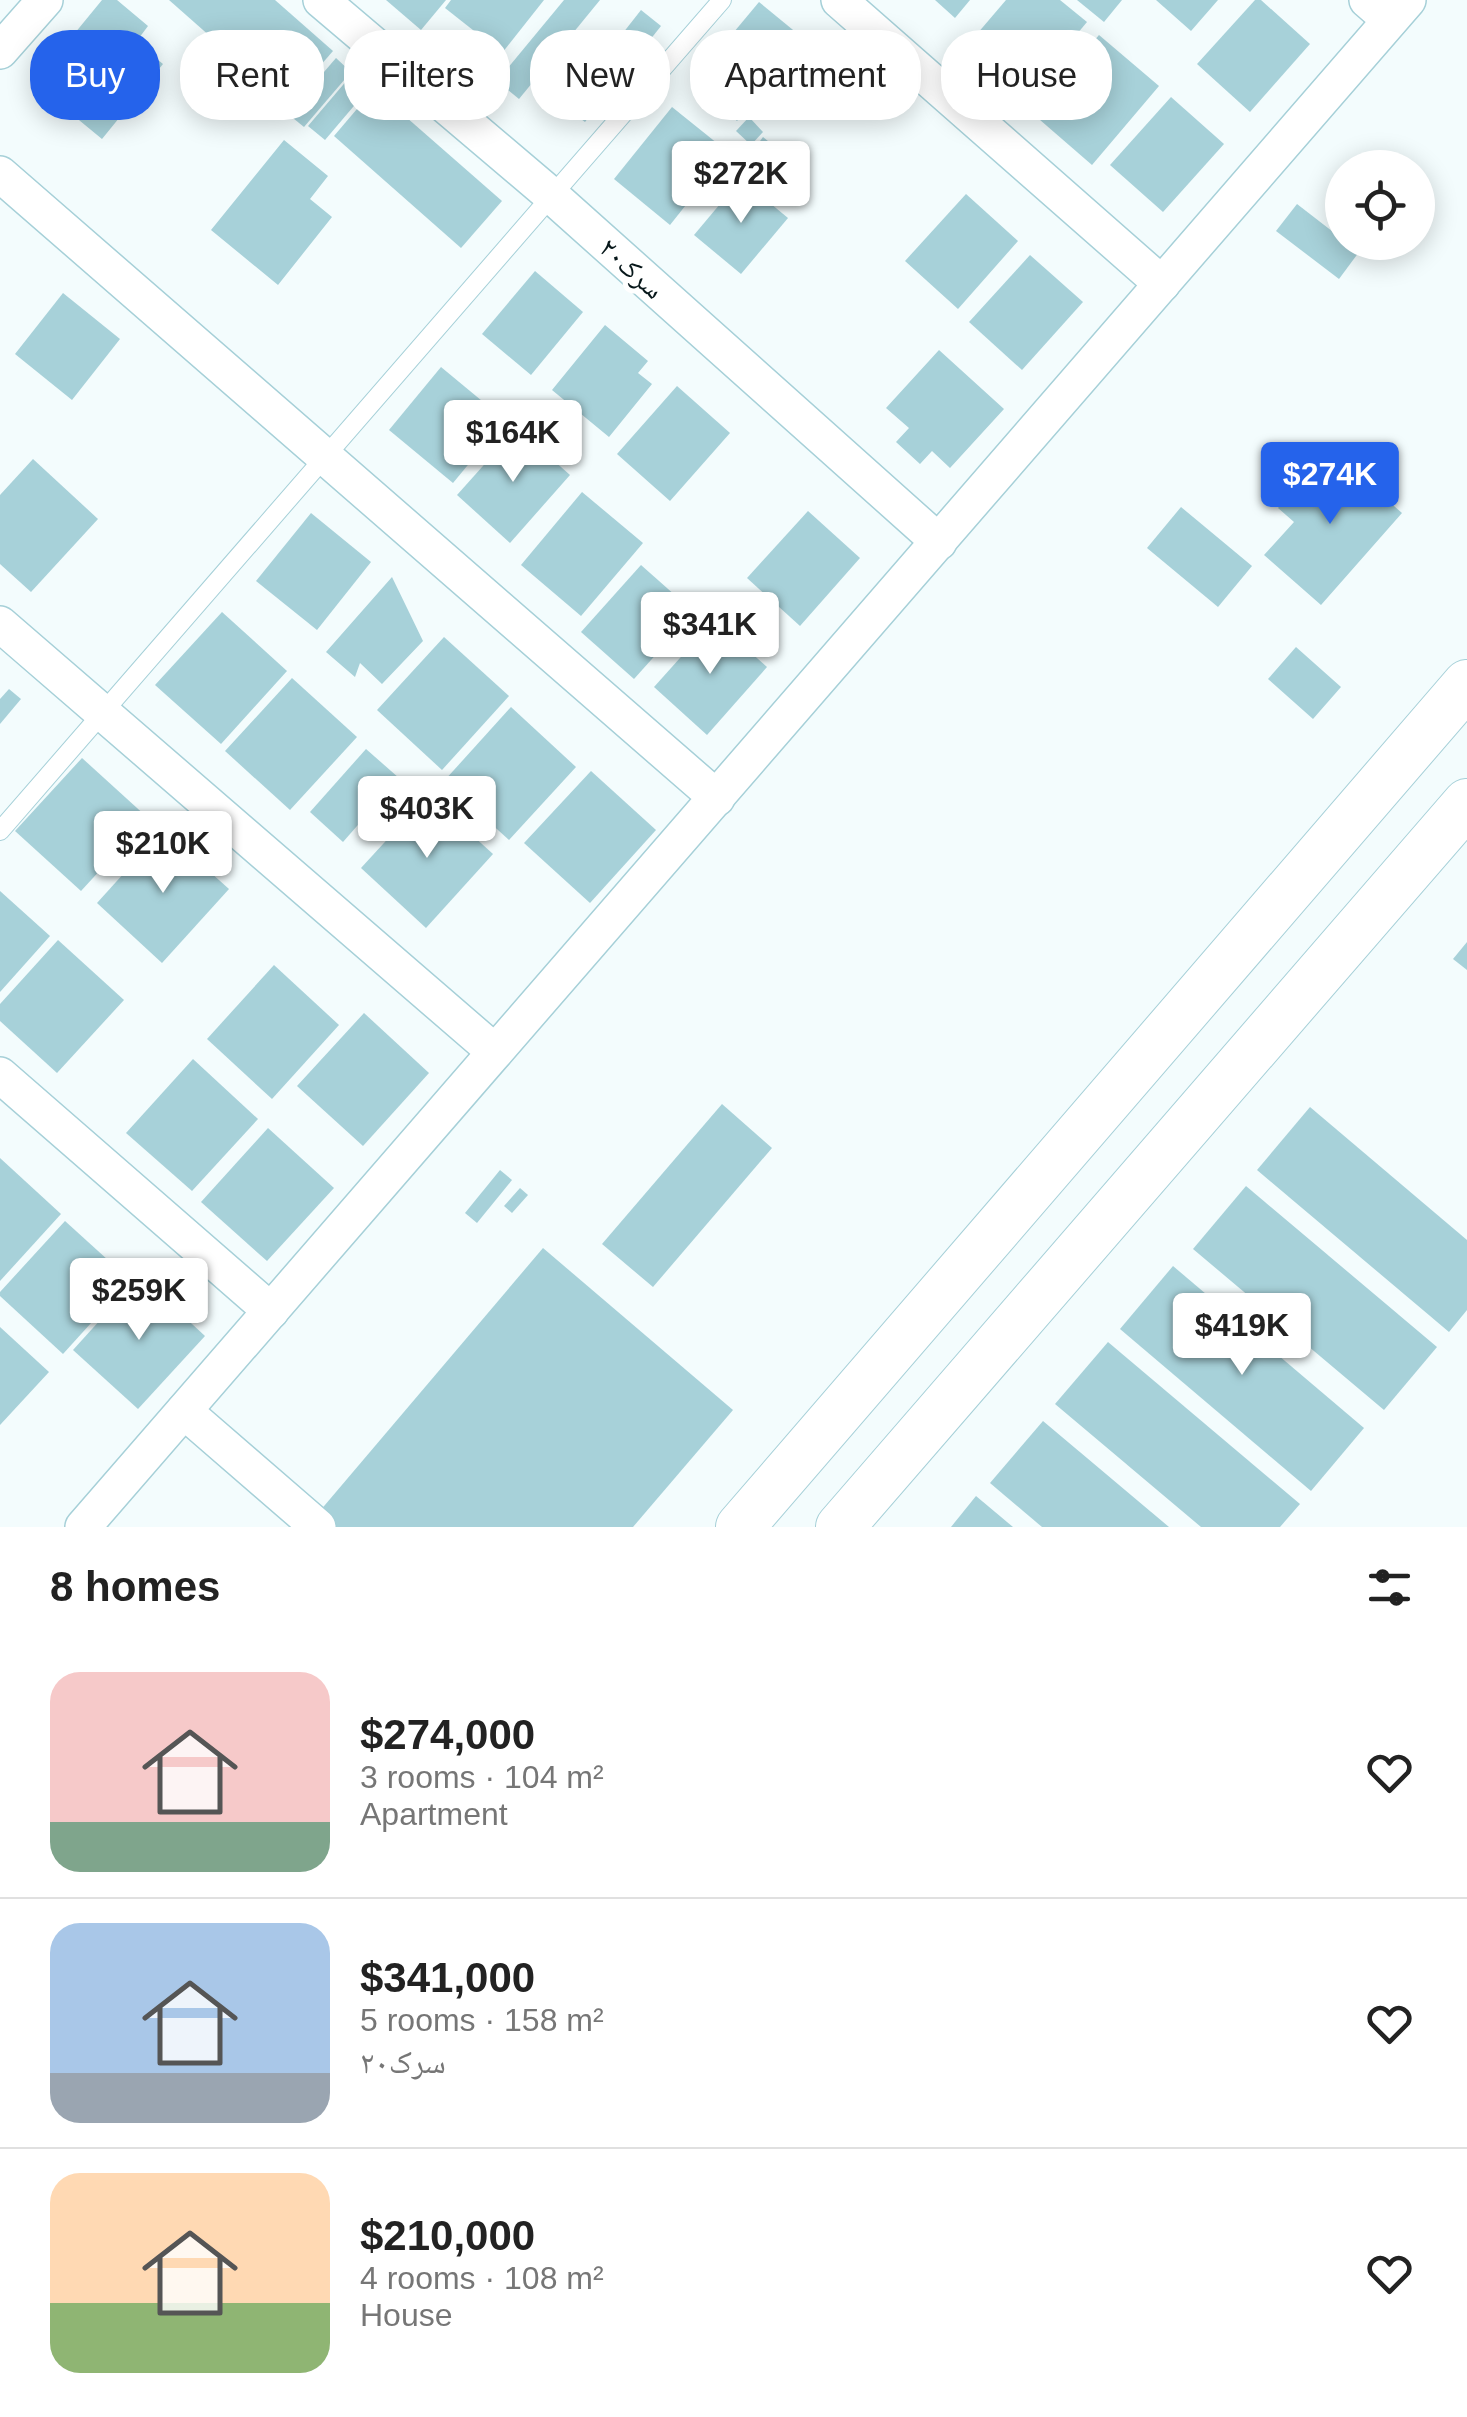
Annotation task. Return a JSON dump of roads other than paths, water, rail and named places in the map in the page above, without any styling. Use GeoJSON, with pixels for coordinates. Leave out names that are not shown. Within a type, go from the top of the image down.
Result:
{"type":"FeatureCollection","features":[{"type":"Feature","properties":{"kind":"street"},"geometry":{"type":"LineString","coordinates":[[0,51],[44,0]]}},
{"type":"Feature","properties":{"kind":"street","name":"سرک۲۰"},"geometry":{"type":"LineString","coordinates":[[320,0],[552,196],[938,542]]}},
{"type":"Feature","properties":{"kind":"street"},"geometry":{"type":"LineString","coordinates":[[840,0],[1162,284]]}},
{"type":"Feature","properties":{"kind":"street"},"geometry":{"type":"LineString","coordinates":[[83,1527],[1162,284],[1388,7]]}},
{"type":"Feature","properties":{"kind":"street"},"geometry":{"type":"LineString","coordinates":[[0,174],[716,798]]}},
{"type":"Feature","properties":{"kind":"street"},"geometry":{"type":"LineString","coordinates":[[0,624],[495,1052]]}},
{"type":"Feature","properties":{"kind":"street"},"geometry":{"type":"LineString","coordinates":[[740,1527],[1467,684]]}},
{"type":"Feature","properties":{"kind":"street"},"geometry":{"type":"LineString","coordinates":[[840,1527],[1467,803]]}},
{"type":"Feature","properties":{"kind":"street"},"geometry":{"type":"LineString","coordinates":[[0,1076],[271,1310]]}},
{"type":"Feature","properties":{"kind":"street"},"geometry":{"type":"LineString","coordinates":[[184,1411],[318,1527]]}},
{"type":"Feature","properties":{"kind":"lane"},"geometry":{"type":"LineString","coordinates":[[0,831],[722,0]]}}]}
